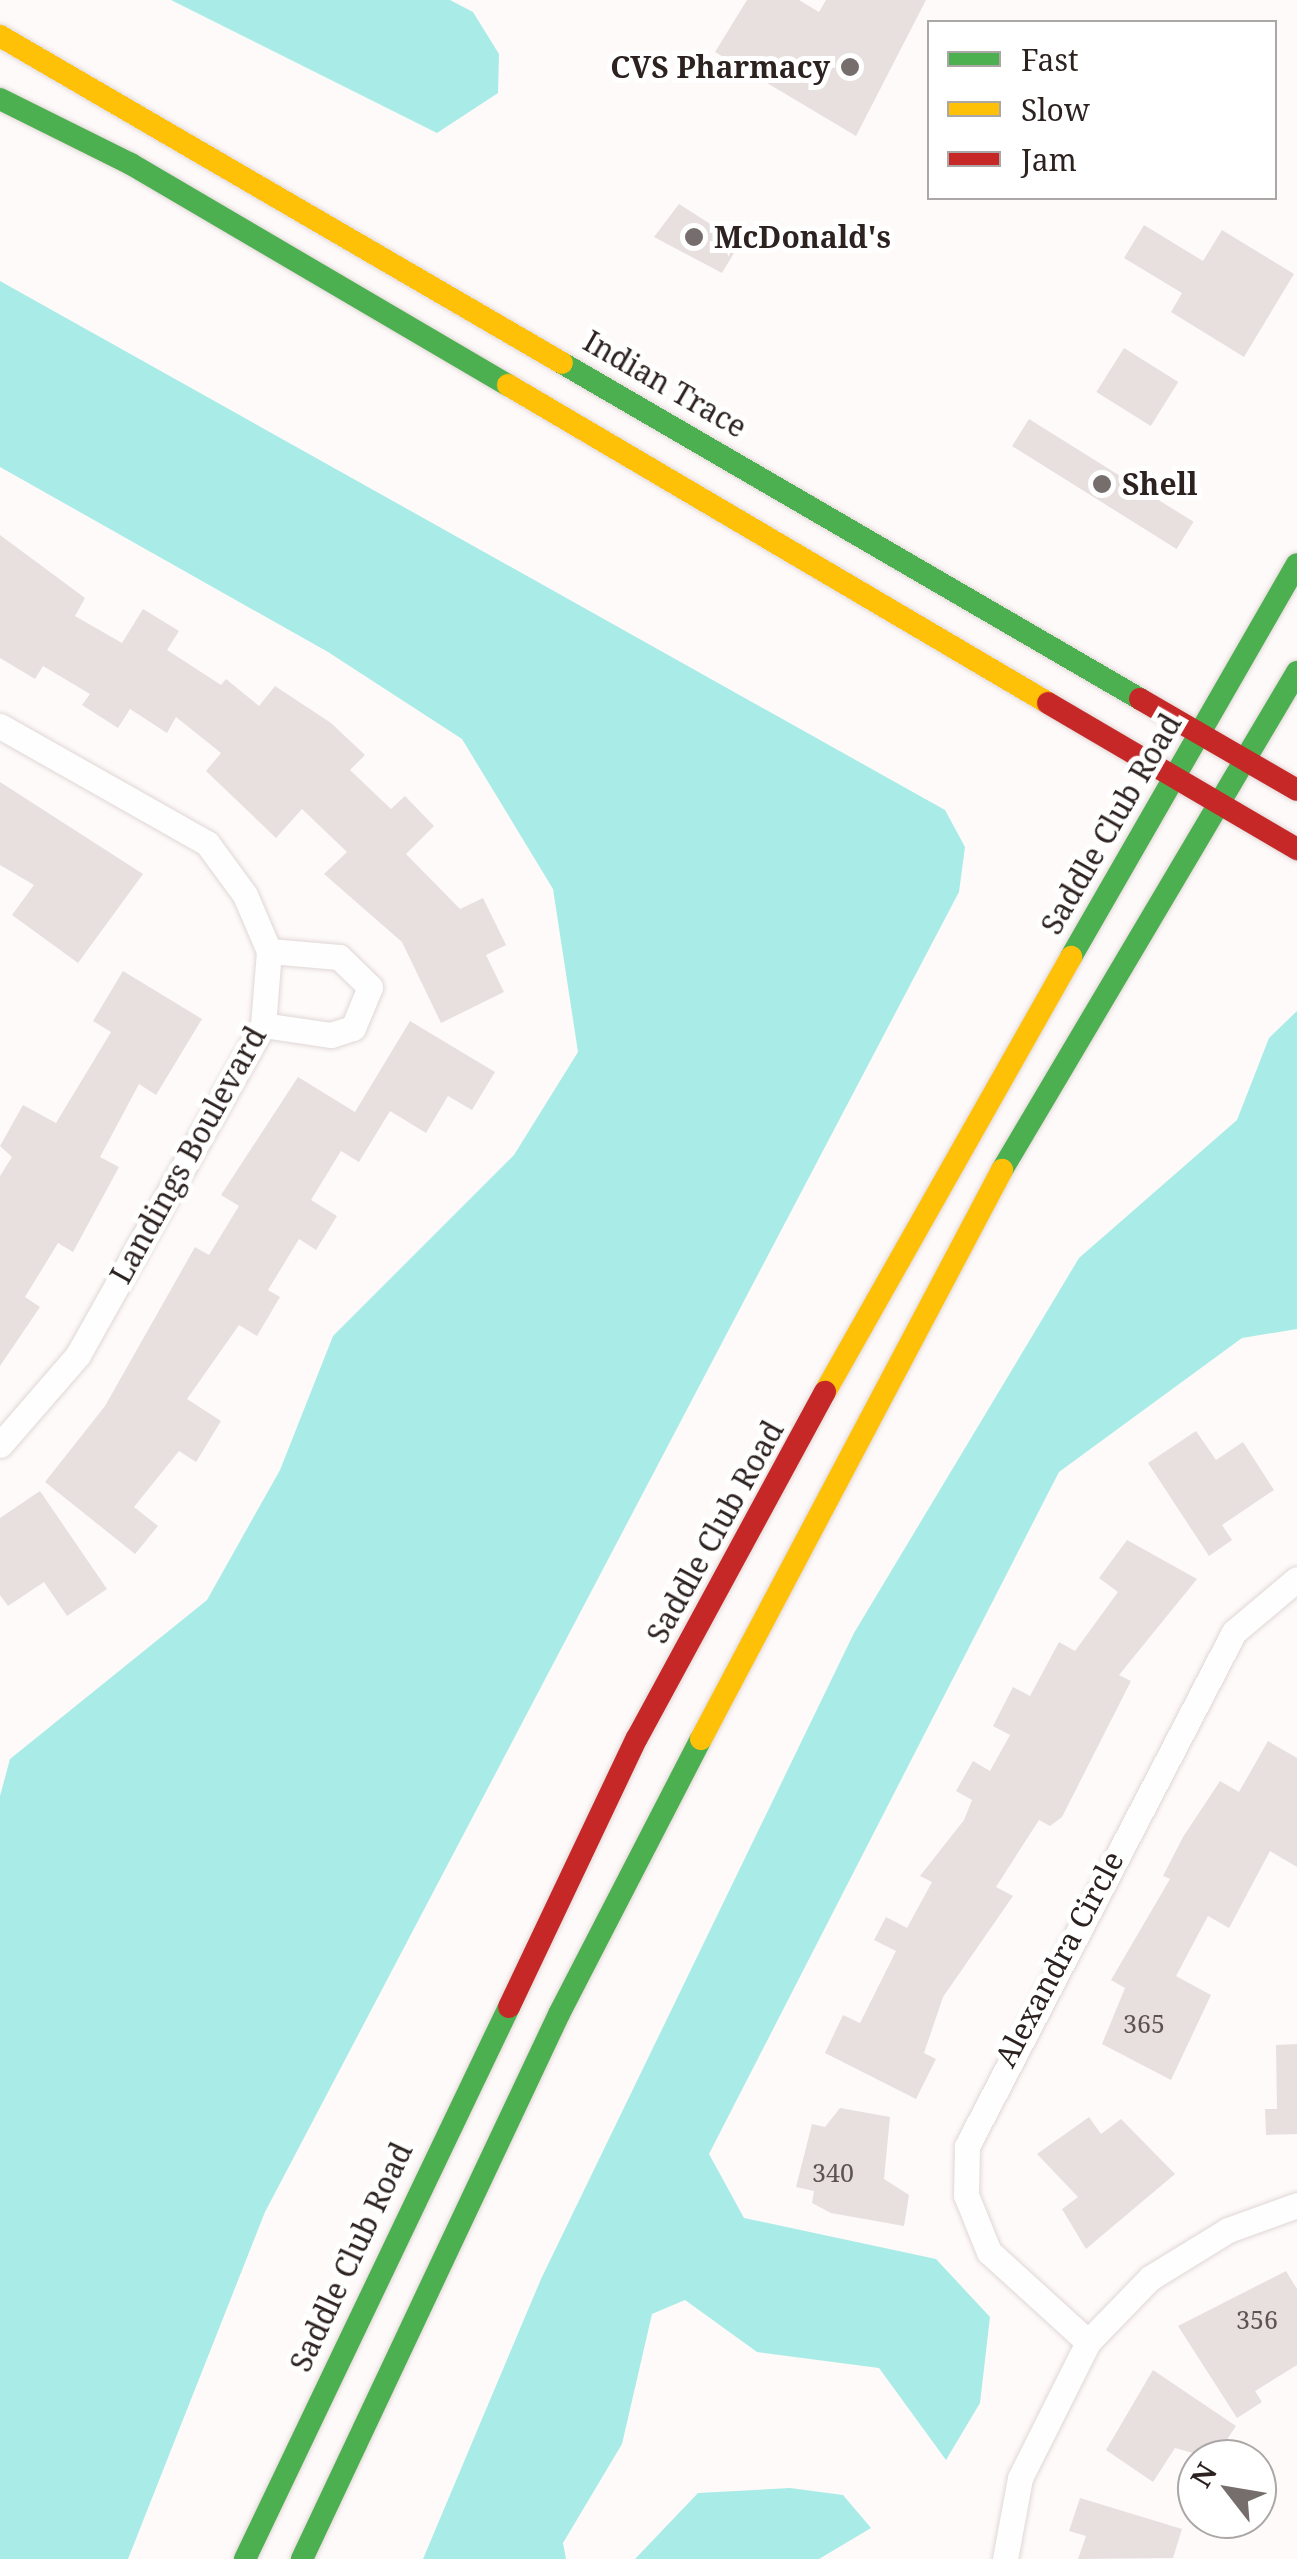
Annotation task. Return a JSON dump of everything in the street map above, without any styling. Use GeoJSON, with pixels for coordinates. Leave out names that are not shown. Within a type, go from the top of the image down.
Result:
{"type":"FeatureCollection","features":[{"type":"Feature","properties":{"kind":"street","name":"Indian Trace"},"geometry":{"type":"LineString","coordinates":[[0,36],[1297,790]]}},
{"type":"Feature","properties":{"kind":"street"},"geometry":{"type":"LineString","coordinates":[[0,99],[131,164],[1297,849]]}},
{"type":"Feature","properties":{"kind":"street","name":"Saddle Club Road"},"geometry":{"type":"LineString","coordinates":[[245,2559],[637,1738],[1172,776],[1297,564]]}},
{"type":"Feature","properties":{"kind":"street"},"geometry":{"type":"LineString","coordinates":[[258,2527],[305,2552],[558,2014],[863,1424],[1018,1140],[1297,672]]}},
{"type":"Feature","properties":{"kind":"street","name":"Landings Boulevard"},"geometry":{"type":"LineString","coordinates":[[0,726],[206,843],[245,896],[268,950],[263,1025],[78,1355],[0,1445]]}},
{"type":"Feature","properties":{"kind":"street"},"geometry":{"type":"LineString","coordinates":[[263,1025],[331,1035],[353,1028],[370,987],[339,957],[268,950]]}},
{"type":"Feature","properties":{"kind":"street","name":"Alexandra Circle"},"geometry":{"type":"LineString","coordinates":[[1088,2342],[989,2252],[966,2195],[967,2146],[1234,1632],[1297,1579]]}},
{"type":"Feature","properties":{"kind":"street"},"geometry":{"type":"LineString","coordinates":[[1005,2559],[1020,2478],[1088,2342],[1150,2278],[1228,2230],[1297,2205]]}},
{"type":"Feature","properties":{"kind":"water"},"geometry":{"type":"Polygon","coordinates":[[[171,0],[450,0],[473,12],[499,54],[498,93],[437,133],[171,0]]]}},
{"type":"Feature","properties":{"kind":"water"},"geometry":{"type":"Polygon","coordinates":[[[0,281],[945,810],[965,847],[959,892],[265,2212],[128,2559],[0,2559],[0,1796],[10,1759],[207,1600],[280,1470],[333,1336],[514,1155],[578,1052],[553,889],[462,739],[328,652],[0,467],[0,281]]]}},
{"type":"Feature","properties":{"kind":"water"},"geometry":{"type":"Polygon","coordinates":[[[1297,1011],[1297,1329],[1242,1338],[1059,1472],[709,2154],[744,2218],[936,2259],[990,2317],[980,2403],[946,2460],[879,2368],[757,2352],[685,2300],[652,2314],[622,2444],[563,2543],[566,2559],[423,2559],[541,2279],[854,1633],[1079,1258],[1237,1120],[1269,1038],[1297,1011]]]}},
{"type":"Feature","properties":{"kind":"water"},"geometry":{"type":"Polygon","coordinates":[[[790,2488],[843,2495],[871,2528],[819,2559],[635,2559],[698,2493],[790,2488]]]}},
{"type":"Feature","properties":{"kind":"building"},"geometry":{"type":"Polygon","coordinates":[[[747,0],[799,0],[819,12],[826,0],[926,0],[856,136],[715,52],[747,0]]]}},
{"type":"Feature","properties":{"kind":"building","name":"McDonald's"},"geometry":{"type":"Polygon","coordinates":[[[679,204],[740,243],[722,273],[654,237],[679,204]]]}},
{"type":"Feature","properties":{"kind":"building"},"geometry":{"type":"Polygon","coordinates":[[[1144,225],[1203,261],[1222,230],[1294,274],[1244,357],[1171,312],[1182,293],[1124,258],[1144,225]]]}},
{"type":"Feature","properties":{"kind":"building"},"geometry":{"type":"Polygon","coordinates":[[[1124,348],[1178,382],[1151,426],[1096,392],[1124,348]]]}},
{"type":"Feature","properties":{"kind":"building","name":"Shell"},"geometry":{"type":"Polygon","coordinates":[[[1029,419],[1194,522],[1177,549],[1012,446],[1029,419]]]}},
{"type":"Feature","properties":{"kind":"building"},"geometry":{"type":"Polygon","coordinates":[[[0,535],[85,598],[75,616],[122,643],[143,609],[179,631],[167,650],[221,685],[226,679],[259,706],[275,686],[331,723],[365,755],[350,770],[391,809],[405,796],[434,826],[406,854],[460,909],[483,898],[506,945],[486,955],[504,992],[441,1023],[402,942],[324,874],[347,852],[302,809],[276,838],[206,771],[221,753],[176,717],[167,733],[130,709],[118,728],[82,705],[90,694],[43,666],[35,679],[0,658],[0,535]]]}},
{"type":"Feature","properties":{"kind":"building"},"geometry":{"type":"Polygon","coordinates":[[[0,782],[143,874],[78,963],[12,915],[34,885],[0,865],[0,782]]]}},
{"type":"Feature","properties":{"kind":"building"},"geometry":{"type":"Polygon","coordinates":[[[123,971],[202,1019],[156,1095],[139,1084],[100,1157],[119,1167],[73,1252],[58,1243],[25,1297],[40,1307],[0,1366],[0,1176],[12,1157],[0,1146],[23,1105],[56,1123],[111,1032],[93,1021],[123,971]]]}},
{"type":"Feature","properties":{"kind":"building"},"geometry":{"type":"Polygon","coordinates":[[[410,1021],[495,1072],[472,1110],[448,1096],[426,1133],[390,1111],[359,1162],[341,1151],[311,1200],[337,1216],[316,1250],[299,1239],[268,1290],[280,1297],[257,1336],[239,1325],[187,1399],[221,1421],[196,1462],[179,1451],[134,1507],[158,1526],[135,1554],[45,1482],[105,1406],[195,1247],[209,1255],[239,1206],[221,1195],[298,1077],[355,1112],[410,1021]]]}},
{"type":"Feature","properties":{"kind":"building"},"geometry":{"type":"Polygon","coordinates":[[[1196,1431],[1216,1460],[1243,1442],[1274,1490],[1222,1525],[1232,1540],[1209,1556],[1148,1463],[1196,1431]]]}},
{"type":"Feature","properties":{"kind":"building"},"geometry":{"type":"Polygon","coordinates":[[[40,1491],[107,1589],[67,1616],[44,1582],[8,1606],[0,1595],[0,1518],[40,1491]]]}},
{"type":"Feature","properties":{"kind":"building"},"geometry":{"type":"Polygon","coordinates":[[[1127,1540],[1197,1579],[1119,1675],[1131,1681],[1062,1817],[1050,1826],[1039,1820],[996,1887],[1013,1896],[943,1997],[924,2053],[936,2059],[916,2099],[825,2053],[843,2015],[860,2023],[896,1951],[874,1940],[886,1917],[907,1928],[932,1882],[920,1876],[964,1820],[972,1800],[956,1791],[973,1761],[990,1771],[1010,1735],[993,1726],[1013,1687],[1030,1696],[1059,1642],[1075,1651],[1118,1592],[1099,1578],[1127,1540]]]}},
{"type":"Feature","properties":{"kind":"building"},"geometry":{"type":"Polygon","coordinates":[[[1268,1741],[1297,1758],[1297,1867],[1270,1851],[1229,1928],[1208,1916],[1176,1976],[1211,1995],[1171,2080],[1102,2044],[1125,1988],[1111,1980],[1170,1879],[1163,1876],[1183,1837],[1220,1781],[1239,1792],[1268,1741]]]}},
{"type":"Feature","properties":{"kind":"building"},"geometry":{"type":"Polygon","coordinates":[[[1297,2044],[1297,2134],[1266,2135],[1265,2109],[1277,2109],[1276,2045],[1297,2044]]]}},
{"type":"Feature","properties":{"kind":"building"},"geometry":{"type":"Polygon","coordinates":[[[840,2108],[890,2117],[884,2179],[909,2195],[904,2226],[831,2213],[812,2203],[814,2191],[796,2187],[812,2124],[825,2127],[840,2108]]]}},
{"type":"Feature","properties":{"kind":"building"},"geometry":{"type":"Polygon","coordinates":[[[1089,2117],[1101,2134],[1121,2119],[1175,2174],[1086,2249],[1062,2209],[1078,2197],[1037,2154],[1089,2117]]]}},
{"type":"Feature","properties":{"kind":"building"},"geometry":{"type":"Polygon","coordinates":[[[1286,2271],[1297,2289],[1297,2365],[1255,2391],[1262,2402],[1237,2418],[1178,2326],[1286,2271]]]}},
{"type":"Feature","properties":{"kind":"building"},"geometry":{"type":"Polygon","coordinates":[[[1153,2370],[1236,2426],[1227,2439],[1177,2439],[1177,2449],[1153,2482],[1106,2450],[1153,2370]]]}},
{"type":"Feature","properties":{"kind":"building"},"geometry":{"type":"Polygon","coordinates":[[[1080,2498],[1177,2527],[1179,2539],[1173,2558],[1078,2559],[1086,2536],[1069,2531],[1080,2498]]]}},
{"type":"Feature","properties":{"kind":"traffic: fast"},"geometry":{"type":"LineString","coordinates":[[0,99],[131,164],[508,385]]}},
{"type":"Feature","properties":{"kind":"traffic: fast"},"geometry":{"type":"LineString","coordinates":[[562,363],[1140,699]]}},
{"type":"Feature","properties":{"kind":"traffic: fast"},"geometry":{"type":"LineString","coordinates":[[1071,957],[1297,564]]}},
{"type":"Feature","properties":{"kind":"traffic: fast"},"geometry":{"type":"LineString","coordinates":[[1002,1170],[1297,672]]}},
{"type":"Feature","properties":{"kind":"traffic: fast"},"geometry":{"type":"LineString","coordinates":[[302,2559],[559,2014],[701,1739]]}},
{"type":"Feature","properties":{"kind":"traffic: fast"},"geometry":{"type":"LineString","coordinates":[[245,2559],[509,2007]]}},
{"type":"Feature","properties":{"kind":"traffic: slow"},"geometry":{"type":"LineString","coordinates":[[0,36],[562,363]]}},
{"type":"Feature","properties":{"kind":"traffic: slow"},"geometry":{"type":"LineString","coordinates":[[508,385],[1048,703]]}},
{"type":"Feature","properties":{"kind":"traffic: slow"},"geometry":{"type":"LineString","coordinates":[[825,1392],[1071,957]]}},
{"type":"Feature","properties":{"kind":"traffic: slow"},"geometry":{"type":"LineString","coordinates":[[701,1739],[1002,1170]]}},
{"type":"Feature","properties":{"kind":"traffic: jam"},"geometry":{"type":"LineString","coordinates":[[1140,699],[1297,790]]}},
{"type":"Feature","properties":{"kind":"traffic: jam"},"geometry":{"type":"LineString","coordinates":[[1048,703],[1297,849]]}},
{"type":"Feature","properties":{"kind":"traffic: jam"},"geometry":{"type":"LineString","coordinates":[[509,2007],[637,1738],[825,1392]]}},
{"type":"Feature","properties":{"kind":"place","name":"CVS Pharmacy"},"geometry":{"type":"Point","coordinates":[850,67]}},
{"type":"Feature","properties":{"kind":"place","name":"McDonald's"},"geometry":{"type":"Point","coordinates":[694,237]}},
{"type":"Feature","properties":{"kind":"place","name":"Shell"},"geometry":{"type":"Point","coordinates":[1102,484]}}]}
